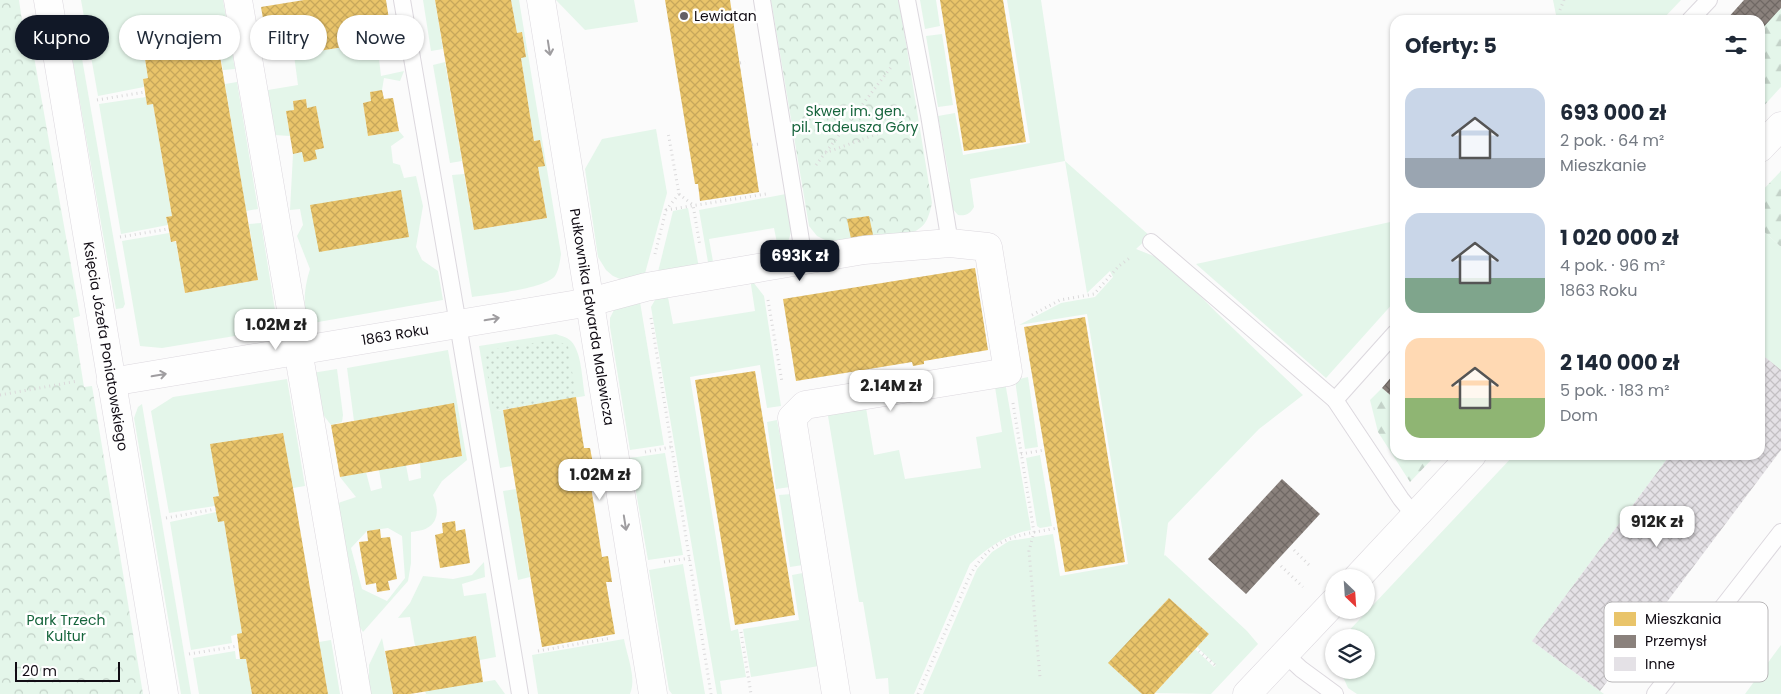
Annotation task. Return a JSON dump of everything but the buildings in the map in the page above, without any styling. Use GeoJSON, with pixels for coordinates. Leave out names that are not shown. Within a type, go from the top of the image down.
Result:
{"type":"FeatureCollection","features":[{"type":"Feature","properties":{"kind":"street","name":"Księcia Józefa Poniatowskiego"},"geometry":{"type":"LineString","coordinates":[[48,0],[164,694]]}},
{"type":"Feature","properties":{"kind":"street"},"geometry":{"type":"LineString","coordinates":[[238,0],[357,694]]}},
{"type":"Feature","properties":{"kind":"street","name":"Pułkownika Edwarda Malewicza"},"geometry":{"type":"LineString","coordinates":[[541,0],[653,694]]}},
{"type":"Feature","properties":{"kind":"street"},"geometry":{"type":"LineString","coordinates":[[1765,143],[1781,126]]}},
{"type":"Feature","properties":{"kind":"street","name":"1863 Roku"},"geometry":{"type":"LineString","coordinates":[[111,382],[590,302],[646,287],[864,250],[950,243],[988,247],[1008,372],[805,404],[792,418],[836,694]]}},
{"type":"Feature","properties":{"kind":"street"},"geometry":{"type":"LineString","coordinates":[[1365,569],[1467,460]]}},
{"type":"Feature","properties":{"kind":"street"},"geometry":{"type":"LineString","coordinates":[[1247,694],[1325,612]]}},
{"type":"Feature","properties":{"kind":"lane"},"geometry":{"type":"LineString","coordinates":[[402,0],[520,694]]}},
{"type":"Feature","properties":{"kind":"lane"},"geometry":{"type":"LineString","coordinates":[[762,0],[804,260]]}},
{"type":"Feature","properties":{"kind":"lane"},"geometry":{"type":"LineString","coordinates":[[907,0],[929,114],[950,243]]}},
{"type":"Feature","properties":{"kind":"lane"},"geometry":{"type":"LineString","coordinates":[[1695,15],[1709,0]]}},
{"type":"Feature","properties":{"kind":"lane"},"geometry":{"type":"LineString","coordinates":[[1151,242],[1335,400],[1401,499],[1415,516]]}},
{"type":"Feature","properties":{"kind":"lane"},"geometry":{"type":"LineString","coordinates":[[1335,400],[1390,339]]}},
{"type":"Feature","properties":{"kind":"lane"},"geometry":{"type":"LineString","coordinates":[[1727,602],[1781,532]]}},
{"type":"Feature","properties":{"kind":"lane"},"geometry":{"type":"LineString","coordinates":[[1285,654],[1301,670],[1335,694]]}},
{"type":"Feature","properties":{"kind":"lane"},"geometry":{"type":"LineString","coordinates":[[1655,694],[1664,682]]}},
{"type":"Feature","properties":{"kind":"path"},"geometry":{"type":"LineString","coordinates":[[1560,10],[1564,0]]}},
{"type":"Feature","properties":{"kind":"path"},"geometry":{"type":"LineString","coordinates":[[666,210],[793,188],[802,183],[914,37]]}},
{"type":"Feature","properties":{"kind":"path"},"geometry":{"type":"LineString","coordinates":[[740,63],[745,62]]}},
{"type":"Feature","properties":{"kind":"path"},"geometry":{"type":"LineString","coordinates":[[94,101],[145,92]]}},
{"type":"Feature","properties":{"kind":"path"},"geometry":{"type":"LineString","coordinates":[[825,154],[929,114]]}},
{"type":"Feature","properties":{"kind":"path"},"geometry":{"type":"LineString","coordinates":[[668,132],[679,194],[693,205],[705,276]]}},
{"type":"Feature","properties":{"kind":"path"},"geometry":{"type":"LineString","coordinates":[[679,194],[666,210],[646,287],[711,694]]}},
{"type":"Feature","properties":{"kind":"path"},"geometry":{"type":"LineString","coordinates":[[117,238],[168,229]]}},
{"type":"Feature","properties":{"kind":"path"},"geometry":{"type":"LineString","coordinates":[[1028,317],[1060,300],[1094,294],[1119,266],[1151,242]]}},
{"type":"Feature","properties":{"kind":"path"},"geometry":{"type":"LineString","coordinates":[[763,267],[783,389]]}},
{"type":"Feature","properties":{"kind":"path"},"geometry":{"type":"LineString","coordinates":[[0,395],[92,378],[111,382]]}},
{"type":"Feature","properties":{"kind":"path"},"geometry":{"type":"LineString","coordinates":[[1012,399],[1034,532],[1029,551],[1040,677]]}},
{"type":"Feature","properties":{"kind":"path"},"geometry":{"type":"LineString","coordinates":[[1021,454],[1044,450]]}},
{"type":"Feature","properties":{"kind":"path"},"geometry":{"type":"LineString","coordinates":[[165,518],[216,508]]}},
{"type":"Feature","properties":{"kind":"path"},"geometry":{"type":"LineString","coordinates":[[918,694],[977,563],[991,547],[1014,536],[1057,528]]}},
{"type":"Feature","properties":{"kind":"path"},"geometry":{"type":"LineString","coordinates":[[1294,550],[1309,565]]}},
{"type":"Feature","properties":{"kind":"path"},"geometry":{"type":"LineString","coordinates":[[1281,566],[1296,580]]}},
{"type":"Feature","properties":{"kind":"path"},"geometry":{"type":"LineString","coordinates":[[513,655],[643,632]]}},
{"type":"Feature","properties":{"kind":"path"},"geometry":{"type":"LineString","coordinates":[[741,632],[751,694]]}},
{"type":"Feature","properties":{"kind":"path"},"geometry":{"type":"LineString","coordinates":[[188,654],[238,646]]}},
{"type":"Feature","properties":{"kind":"path"},"geometry":{"type":"LineString","coordinates":[[1199,651],[1216,666]]}},
{"type":"Feature","properties":{"kind":"green space","name":"Park Trzech Kultur"},"geometry":{"type":"Polygon","coordinates":[[[0,0],[19,0],[21,15],[15,15],[15,60],[35,60],[80,316],[73,318],[84,387],[92,386],[143,694],[0,694],[0,0]]]}},
{"type":"Feature","properties":{"kind":"green space"},"geometry":{"type":"Polygon","coordinates":[[[81,0],[223,0],[226,15],[119,15],[119,60],[145,60],[148,78],[143,79],[144,87],[98,96],[92,60],[109,60],[109,15],[84,15],[81,0]]]}},
{"type":"Feature","properties":{"kind":"green space"},"geometry":{"type":"Polygon","coordinates":[[[423,0],[435,0],[443,49],[431,51],[423,0]]]}},
{"type":"Feature","properties":{"kind":"green space"},"geometry":{"type":"Polygon","coordinates":[[[511,0],[519,0],[561,254],[556,274],[549,281],[529,288],[472,297],[452,175],[464,174],[474,230],[547,218],[538,167],[545,165],[540,140],[534,141],[521,58],[526,56],[522,32],[517,33],[511,0]]]}},
{"type":"Feature","properties":{"kind":"green space"},"geometry":{"type":"Polygon","coordinates":[[[556,0],[634,0],[638,22],[585,30],[556,0]]]}},
{"type":"Feature","properties":{"kind":"green space","name":"Skwer im. gen. pil. Tadeusza Góry"},"geometry":{"type":"Polygon","coordinates":[[[771,0],[899,0],[932,203],[925,223],[918,230],[907,235],[837,246],[817,236],[809,226],[771,0]]]}},
{"type":"Feature","properties":{"kind":"green space"},"geometry":{"type":"Polygon","coordinates":[[[920,0],[936,0],[940,26],[925,29],[920,0]]]}},
{"type":"Feature","properties":{"kind":"green space"},"geometry":{"type":"Polygon","coordinates":[[[1007,0],[1041,0],[1065,161],[970,179],[974,207],[967,214],[958,215],[950,206],[946,183],[950,182],[938,116],[955,113],[963,155],[1030,143],[1007,0]]]}},
{"type":"Feature","properties":{"kind":"green space"},"geometry":{"type":"Polygon","coordinates":[[[1553,0],[1681,0],[1667,15],[1556,15],[1553,0]]]}},
{"type":"Feature","properties":{"kind":"green space"},"geometry":{"type":"Polygon","coordinates":[[[1781,8],[1781,87],[1765,105],[1765,25],[1781,8]]]}},
{"type":"Feature","properties":{"kind":"green space"},"geometry":{"type":"Polygon","coordinates":[[[942,34],[953,105],[938,107],[926,36],[942,34]]]}},
{"type":"Feature","properties":{"kind":"green space"},"geometry":{"type":"Polygon","coordinates":[[[337,48],[337,60],[379,60],[381,76],[404,71],[400,81],[384,78],[382,90],[370,92],[371,101],[363,103],[368,136],[399,131],[404,137],[391,146],[393,163],[400,165],[404,178],[416,176],[423,206],[416,247],[422,260],[438,271],[443,300],[307,324],[305,296],[310,269],[297,236],[303,225],[300,209],[290,210],[293,154],[324,148],[316,107],[307,108],[306,99],[293,101],[294,110],[286,112],[290,136],[274,135],[268,90],[298,85],[295,60],[327,60],[327,50],[337,48]]]}},
{"type":"Feature","properties":{"kind":"green space"},"geometry":{"type":"Polygon","coordinates":[[[73,60],[82,60],[125,304],[123,308],[116,309],[73,60]]]}},
{"type":"Feature","properties":{"kind":"green space"},"geometry":{"type":"Polygon","coordinates":[[[221,60],[233,60],[235,69],[223,70],[221,60]]]}},
{"type":"Feature","properties":{"kind":"green space"},"geometry":{"type":"Polygon","coordinates":[[[445,62],[462,161],[450,163],[433,65],[445,62]]]}},
{"type":"Feature","properties":{"kind":"green space"},"geometry":{"type":"Polygon","coordinates":[[[237,82],[258,209],[246,211],[225,84],[237,82]]]}},
{"type":"Feature","properties":{"kind":"green space"},"geometry":{"type":"Polygon","coordinates":[[[146,97],[147,105],[153,104],[172,216],[166,217],[168,225],[121,234],[99,104],[146,97]]]}},
{"type":"Feature","properties":{"kind":"green space"},"geometry":{"type":"Polygon","coordinates":[[[656,129],[667,193],[644,277],[620,279],[606,270],[598,257],[585,169],[602,139],[656,129]]]}},
{"type":"Feature","properties":{"kind":"green space"},"geometry":{"type":"Polygon","coordinates":[[[1065,161],[1150,236],[1136,249],[1166,261],[1303,395],[1259,429],[1168,523],[1164,556],[1247,631],[1258,644],[1211,694],[1155,693],[1195,649],[1214,667],[1216,665],[1197,647],[1209,634],[1169,598],[1109,663],[1142,694],[923,694],[977,569],[992,552],[1009,541],[1053,534],[1060,576],[1128,564],[1087,314],[1019,325],[1061,303],[1095,297],[1113,277],[1110,271],[1087,293],[1065,161]]]}},
{"type":"Feature","properties":{"kind":"green space"},"geometry":{"type":"Polygon","coordinates":[[[1781,171],[1781,247],[1765,233],[1765,188],[1781,171]]]}},
{"type":"Feature","properties":{"kind":"green space"},"geometry":{"type":"Polygon","coordinates":[[[786,194],[791,218],[791,233],[785,247],[779,253],[774,228],[709,239],[714,267],[709,268],[699,210],[786,194]]]}},
{"type":"Feature","properties":{"kind":"green space"},"geometry":{"type":"Polygon","coordinates":[[[688,208],[699,268],[657,276],[673,211],[688,208]]]}},
{"type":"Feature","properties":{"kind":"green space"},"geometry":{"type":"Polygon","coordinates":[[[1390,222],[1390,307],[1326,378],[1196,264],[1390,222]]]}},
{"type":"Feature","properties":{"kind":"green space"},"geometry":{"type":"Polygon","coordinates":[[[261,223],[278,329],[162,348],[140,346],[122,241],[169,233],[171,242],[176,242],[185,293],[258,280],[249,224],[261,223]]]}},
{"type":"Feature","properties":{"kind":"green space"},"geometry":{"type":"Polygon","coordinates":[[[1765,233],[1781,247],[1781,370],[1765,357],[1765,233]]]}},
{"type":"Feature","properties":{"kind":"green space"},"geometry":{"type":"Polygon","coordinates":[[[750,278],[764,296],[781,406],[767,408],[760,365],[690,377],[731,631],[738,629],[746,677],[720,681],[722,694],[717,694],[651,307],[659,293],[667,292],[673,324],[755,311],[750,278]]]}},
{"type":"Feature","properties":{"kind":"green space"},"geometry":{"type":"Polygon","coordinates":[[[640,302],[664,445],[630,450],[610,318],[615,308],[640,302]]]}},
{"type":"Feature","properties":{"kind":"green space"},"geometry":{"type":"Polygon","coordinates":[[[556,334],[568,338],[575,346],[585,396],[494,411],[503,410],[512,466],[500,468],[479,346],[556,334]]]}},
{"type":"Feature","properties":{"kind":"green space"},"geometry":{"type":"Polygon","coordinates":[[[552,340],[568,345],[576,397],[493,411],[484,351],[552,340]]]}},
{"type":"Feature","properties":{"kind":"green space"},"geometry":{"type":"Polygon","coordinates":[[[448,350],[467,460],[442,481],[433,495],[437,513],[431,525],[425,529],[411,532],[411,563],[408,581],[363,632],[358,624],[354,590],[338,503],[356,497],[340,477],[366,472],[371,491],[382,488],[379,470],[406,465],[409,481],[421,478],[420,463],[462,456],[453,404],[354,421],[347,368],[448,350]],[[388,528],[367,531],[351,548],[362,589],[387,601],[405,578],[402,536],[388,528]]]}},
{"type":"Feature","properties":{"kind":"green space"},"geometry":{"type":"Polygon","coordinates":[[[337,369],[343,415],[342,422],[331,425],[318,408],[312,373],[337,369]]]}},
{"type":"Feature","properties":{"kind":"green space"},"geometry":{"type":"Polygon","coordinates":[[[1028,377],[1038,447],[1025,449],[1015,380],[1028,377]]]}},
{"type":"Feature","properties":{"kind":"green space"},"geometry":{"type":"Polygon","coordinates":[[[287,379],[305,486],[293,488],[283,433],[211,444],[219,496],[213,497],[215,506],[169,513],[151,411],[173,397],[287,379]]]}},
{"type":"Feature","properties":{"kind":"green space"},"geometry":{"type":"Polygon","coordinates":[[[1005,382],[1031,530],[998,542],[970,564],[914,694],[889,694],[888,678],[876,679],[863,602],[859,602],[827,410],[866,408],[874,455],[899,450],[905,479],[981,468],[976,437],[1002,432],[995,387],[1005,382]]]}},
{"type":"Feature","properties":{"kind":"green space"},"geometry":{"type":"Polygon","coordinates":[[[1382,388],[1390,395],[1390,451],[1378,432],[1370,400],[1382,388]]]}},
{"type":"Feature","properties":{"kind":"green space"},"geometry":{"type":"Polygon","coordinates":[[[142,404],[191,694],[181,694],[134,418],[138,407],[142,404]]]}},
{"type":"Feature","properties":{"kind":"green space"},"geometry":{"type":"Polygon","coordinates":[[[777,420],[790,487],[776,489],[767,422],[777,420]]]}},
{"type":"Feature","properties":{"kind":"green space"},"geometry":{"type":"Polygon","coordinates":[[[665,453],[683,555],[648,560],[630,458],[665,453]]]}},
{"type":"Feature","properties":{"kind":"green space"},"geometry":{"type":"Polygon","coordinates":[[[1040,455],[1052,526],[1040,528],[1037,526],[1026,458],[1040,455]]]}},
{"type":"Feature","properties":{"kind":"green space"},"geometry":{"type":"Polygon","coordinates":[[[1396,460],[1431,460],[1410,482],[1396,460]]]}},
{"type":"Feature","properties":{"kind":"green space"},"geometry":{"type":"Polygon","coordinates":[[[1509,460],[1666,460],[1532,641],[1604,694],[1357,694],[1348,688],[1344,679],[1375,679],[1375,629],[1351,629],[1360,619],[1375,619],[1375,603],[1509,460]]]}},
{"type":"Feature","properties":{"kind":"green space"},"geometry":{"type":"Polygon","coordinates":[[[516,489],[530,577],[518,580],[503,491],[516,489]]]}},
{"type":"Feature","properties":{"kind":"green space"},"geometry":{"type":"Polygon","coordinates":[[[792,494],[803,565],[790,567],[779,495],[792,494]]]}},
{"type":"Feature","properties":{"kind":"green space"},"geometry":{"type":"Polygon","coordinates":[[[216,512],[224,521],[242,633],[231,636],[232,643],[191,650],[170,522],[216,512]]]}},
{"type":"Feature","properties":{"kind":"green space"},"geometry":{"type":"Polygon","coordinates":[[[484,562],[485,577],[462,584],[464,596],[486,593],[496,657],[480,660],[476,636],[415,646],[410,617],[398,618],[410,603],[423,576],[453,579],[472,575],[484,562]]]}},
{"type":"Feature","properties":{"kind":"green space"},"geometry":{"type":"Polygon","coordinates":[[[683,564],[705,694],[672,694],[669,690],[649,570],[683,564]]]}},
{"type":"Feature","properties":{"kind":"green space"},"geometry":{"type":"Polygon","coordinates":[[[803,573],[819,666],[751,677],[743,629],[799,620],[792,575],[803,573]]]}},
{"type":"Feature","properties":{"kind":"green space"},"geometry":{"type":"Polygon","coordinates":[[[382,638],[393,694],[369,694],[369,665],[382,638]]]}},
{"type":"Feature","properties":{"kind":"green space"},"geometry":{"type":"Polygon","coordinates":[[[624,639],[632,674],[630,694],[538,694],[532,655],[624,639]]]}},
{"type":"Feature","properties":{"kind":"green space"},"geometry":{"type":"Polygon","coordinates":[[[331,640],[340,694],[328,694],[319,642],[331,640]]]}},
{"type":"Feature","properties":{"kind":"green space"},"geometry":{"type":"Polygon","coordinates":[[[1781,645],[1781,694],[1745,694],[1754,682],[1768,682],[1768,663],[1781,645]]]}},
{"type":"Feature","properties":{"kind":"green space"},"geometry":{"type":"Polygon","coordinates":[[[235,651],[236,659],[246,659],[252,694],[199,694],[193,658],[235,651]]]}},
{"type":"Feature","properties":{"kind":"green space"},"geometry":{"type":"Polygon","coordinates":[[[495,680],[505,694],[426,694],[425,691],[495,680]]]}},
{"type":"Feature","properties":{"kind":"place","name":"Lewiatan"},"geometry":{"type":"Point","coordinates":[684,16]}}]}
